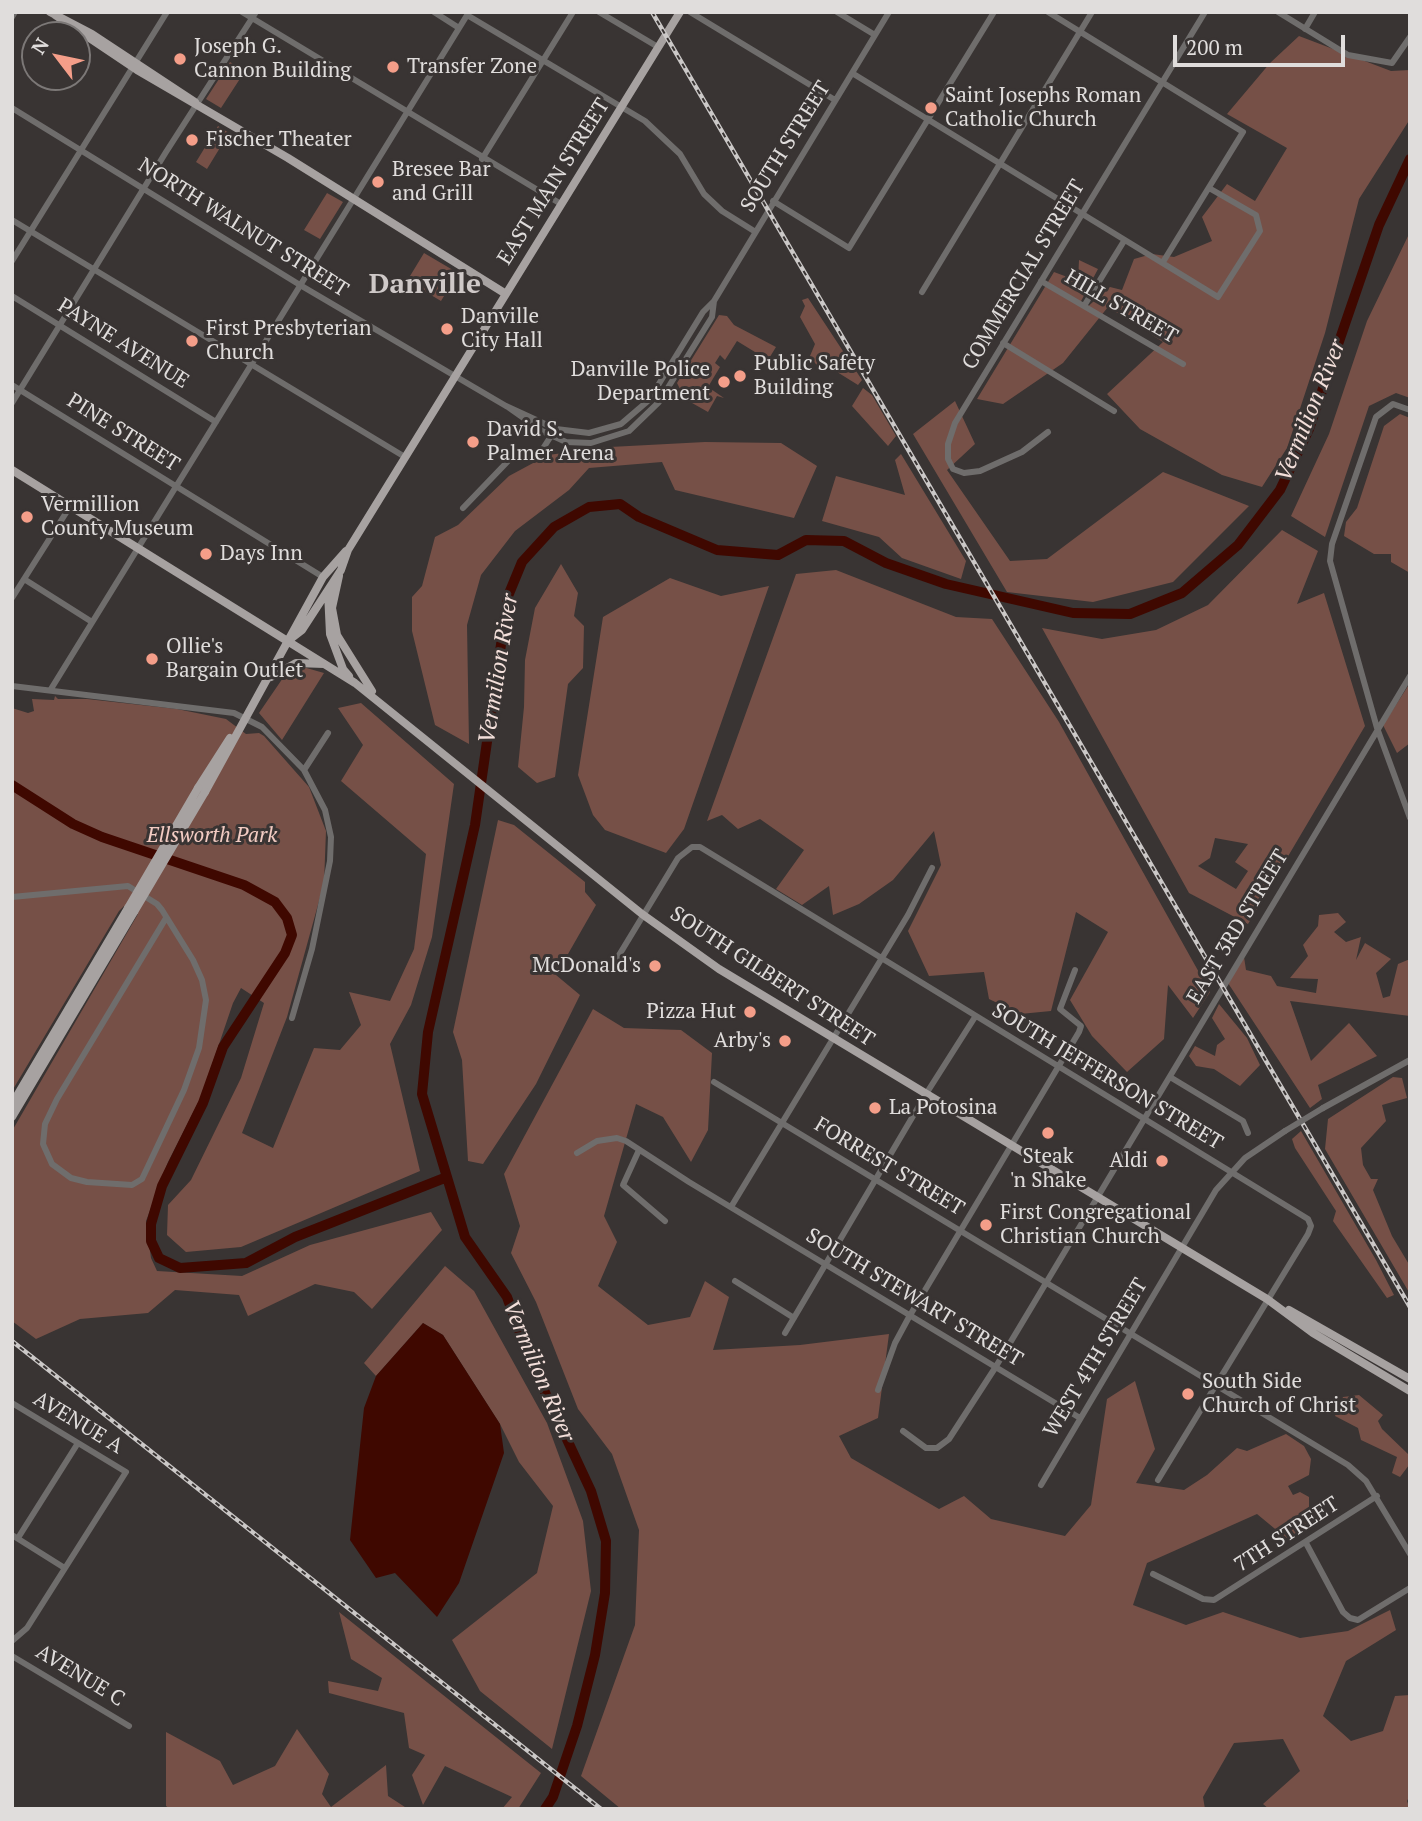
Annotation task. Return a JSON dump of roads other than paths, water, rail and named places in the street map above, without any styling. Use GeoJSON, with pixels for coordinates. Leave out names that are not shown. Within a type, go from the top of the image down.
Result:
{"type":"FeatureCollection","features":[{"type":"Feature","properties":{"kind":"main road","name":"EAST MAIN STREET"},"geometry":{"type":"LineString","coordinates":[[289,640],[302,631],[341,569],[348,550],[680,12]]}},
{"type":"Feature","properties":{"kind":"main road"},"geometry":{"type":"LineString","coordinates":[[53,14],[506,293]]}},
{"type":"Feature","properties":{"kind":"main road","name":"SOUTH GILBERT STREET"},"geometry":{"type":"LineString","coordinates":[[12,470],[329,665],[358,680],[380,702],[642,914],[719,969],[1267,1299],[1318,1324],[1410,1379]]}},
{"type":"Feature","properties":{"kind":"main road"},"geometry":{"type":"LineString","coordinates":[[348,550],[336,567],[326,601],[330,634],[343,669],[358,680]]}},
{"type":"Feature","properties":{"kind":"main road","name":"EAST MAIN STREET"},"geometry":{"type":"LineString","coordinates":[[289,640],[323,577],[332,564],[348,550]]}},
{"type":"Feature","properties":{"kind":"main road"},"geometry":{"type":"LineString","coordinates":[[341,569],[334,592],[334,622],[337,635],[358,680]]}},
{"type":"Feature","properties":{"kind":"main road"},"geometry":{"type":"LineString","coordinates":[[12,1117],[289,640]]}},
{"type":"Feature","properties":{"kind":"main road"},"geometry":{"type":"LineString","coordinates":[[268,679],[296,663],[329,665]]}},
{"type":"Feature","properties":{"kind":"main road"},"geometry":{"type":"LineString","coordinates":[[12,1104],[131,910]]}},
{"type":"Feature","properties":{"kind":"main road","name":"SOUTH GILBERT STREET"},"geometry":{"type":"LineString","coordinates":[[1267,1299],[1313,1333],[1410,1391]]}},
{"type":"Feature","properties":{"kind":"street"},"geometry":{"type":"LineString","coordinates":[[12,17],[16,12]]}},
{"type":"Feature","properties":{"kind":"street"},"geometry":{"type":"LineString","coordinates":[[12,261],[167,12]]}},
{"type":"Feature","properties":{"kind":"street"},"geometry":{"type":"LineString","coordinates":[[242,12],[254,15],[407,113],[561,204]]}},
{"type":"Feature","properties":{"kind":"street"},"geometry":{"type":"LineString","coordinates":[[434,12],[459,28]]}},
{"type":"Feature","properties":{"kind":"street"},"geometry":{"type":"LineString","coordinates":[[482,159],[573,12]]}},
{"type":"Feature","properties":{"kind":"street"},"geometry":{"type":"LineString","coordinates":[[599,12],[658,47]]}},
{"type":"Feature","properties":{"kind":"street"},"geometry":{"type":"LineString","coordinates":[[690,12],[835,100]]}},
{"type":"Feature","properties":{"kind":"street"},"geometry":{"type":"LineString","coordinates":[[837,12],[875,35]]}},
{"type":"Feature","properties":{"kind":"street","name":"SOUTH STREET"},"geometry":{"type":"LineString","coordinates":[[506,406],[556,429],[589,433],[621,424],[642,408],[703,312],[714,301],[889,12]]}},
{"type":"Feature","properties":{"kind":"street"},"geometry":{"type":"LineString","coordinates":[[773,201],[849,248],[994,12]]}},
{"type":"Feature","properties":{"kind":"street"},"geometry":{"type":"LineString","coordinates":[[1048,12],[1243,132],[1163,262]]}},
{"type":"Feature","properties":{"kind":"street"},"geometry":{"type":"LineString","coordinates":[[922,292],[1092,12]]}},
{"type":"Feature","properties":{"kind":"street","name":"COMMERCIAL STREET"},"geometry":{"type":"LineString","coordinates":[[1048,432],[1023,452],[980,471],[964,473],[953,468],[948,459],[948,444],[955,423],[1205,12]]}},
{"type":"Feature","properties":{"kind":"street"},"geometry":{"type":"LineString","coordinates":[[1278,12],[1348,55],[1392,63],[1410,37]]}},
{"type":"Feature","properties":{"kind":"street"},"geometry":{"type":"LineString","coordinates":[[1305,29],[1315,12]]}},
{"type":"Feature","properties":{"kind":"street"},"geometry":{"type":"LineString","coordinates":[[51,689],[468,14],[621,107],[666,138],[680,154],[704,194],[722,211],[754,232]]}},
{"type":"Feature","properties":{"kind":"street"},"geometry":{"type":"LineString","coordinates":[[12,403],[254,15]]}},
{"type":"Feature","properties":{"kind":"street"},"geometry":{"type":"LineString","coordinates":[[852,74],[1218,297],[1260,231],[1256,215],[1209,188]]}},
{"type":"Feature","properties":{"kind":"street","name":"NORTH WALNUT STREET"},"geometry":{"type":"LineString","coordinates":[[12,108],[300,285],[506,406]]}},
{"type":"Feature","properties":{"kind":"street"},"geometry":{"type":"LineString","coordinates":[[12,220],[405,457]]}},
{"type":"Feature","properties":{"kind":"street"},"geometry":{"type":"LineString","coordinates":[[1084,306],[1124,241]]}},
{"type":"Feature","properties":{"kind":"street","name":"HILL STREET"},"geometry":{"type":"LineString","coordinates":[[1041,281],[1184,364]]}},
{"type":"Feature","properties":{"kind":"street","name":"PAYNE AVENUE"},"geometry":{"type":"LineString","coordinates":[[12,296],[216,422]]}},
{"type":"Feature","properties":{"kind":"street","name":"SOUTH STREET"},"geometry":{"type":"LineString","coordinates":[[506,406],[516,416],[551,436],[578,443],[596,442],[629,432],[646,417],[712,317],[714,301]]}},
{"type":"Feature","properties":{"kind":"street"},"geometry":{"type":"LineString","coordinates":[[1003,344],[1114,411]]}},
{"type":"Feature","properties":{"kind":"street","name":"PINE STREET"},"geometry":{"type":"LineString","coordinates":[[12,386],[323,577]]}},
{"type":"Feature","properties":{"kind":"street"},"geometry":{"type":"LineString","coordinates":[[1409,814],[1377,728],[1330,561],[1332,544],[1376,417],[1393,404],[1410,410]]}},
{"type":"Feature","properties":{"kind":"street"},"geometry":{"type":"LineString","coordinates":[[463,508],[511,458],[542,450],[551,436]]}},
{"type":"Feature","properties":{"kind":"street"},"geometry":{"type":"LineString","coordinates":[[12,598],[71,505]]}},
{"type":"Feature","properties":{"kind":"street"},"geometry":{"type":"LineString","coordinates":[[24,579],[92,622]]}},
{"type":"Feature","properties":{"kind":"street","name":"EAST 3RD STREET"},"geometry":{"type":"LineString","coordinates":[[903,1431],[926,1448],[937,1448],[949,1439],[995,1368],[1410,676]]}},
{"type":"Feature","properties":{"kind":"street"},"geometry":{"type":"LineString","coordinates":[[12,686],[211,708],[262,727],[304,771],[325,810],[331,837],[330,861],[312,948],[292,1018]]}},
{"type":"Feature","properties":{"kind":"street"},"geometry":{"type":"LineString","coordinates":[[304,771],[328,733]]}},
{"type":"Feature","properties":{"kind":"street","name":"SOUTH JEFFERSON STREET"},"geometry":{"type":"LineString","coordinates":[[642,914],[678,858],[692,847],[705,850],[1058,1069],[1308,1219],[1311,1226],[1267,1299]]}},
{"type":"Feature","properties":{"kind":"street"},"geometry":{"type":"LineString","coordinates":[[731,1207],[882,959],[932,868]]}},
{"type":"Feature","properties":{"kind":"street"},"geometry":{"type":"LineString","coordinates":[[12,897],[128,886],[151,899],[166,918],[193,960],[206,1000],[199,1048],[184,1090],[142,1179],[132,1185],[71,1178],[52,1164],[43,1144],[45,1124],[57,1099],[166,918]]}},
{"type":"Feature","properties":{"kind":"street"},"geometry":{"type":"LineString","coordinates":[[610,970],[642,914]]}},
{"type":"Feature","properties":{"kind":"street"},"geometry":{"type":"LineString","coordinates":[[878,1390],[895,1343],[909,1317],[1081,1026],[1060,1009],[1075,970]]}},
{"type":"Feature","properties":{"kind":"street"},"geometry":{"type":"LineString","coordinates":[[785,1333],[827,1266],[926,1094],[975,1017]]}},
{"type":"Feature","properties":{"kind":"street","name":"WEST 4TH STREET"},"geometry":{"type":"LineString","coordinates":[[1041,1485],[1230,1172],[1261,1145],[1410,1060]]}},
{"type":"Feature","properties":{"kind":"street"},"geometry":{"type":"LineString","coordinates":[[1170,1077],[1242,1121],[1248,1133]]}},
{"type":"Feature","properties":{"kind":"street","name":"FORREST STREET"},"geometry":{"type":"LineString","coordinates":[[714,1082],[1348,1465],[1366,1481],[1377,1496],[1410,1553]]}},
{"type":"Feature","properties":{"kind":"street","name":"SOUTH STEWART STREET"},"geometry":{"type":"LineString","coordinates":[[577,1153],[597,1142],[617,1138],[1080,1418]]}},
{"type":"Feature","properties":{"kind":"street"},"geometry":{"type":"LineString","coordinates":[[639,1150],[623,1185],[665,1222]]}},
{"type":"Feature","properties":{"kind":"street"},"geometry":{"type":"LineString","coordinates":[[735,1281],[794,1318]]}},
{"type":"Feature","properties":{"kind":"street"},"geometry":{"type":"LineString","coordinates":[[1158,1480],[1267,1299]]}},
{"type":"Feature","properties":{"kind":"street","name":"AVENUE A"},"geometry":{"type":"LineString","coordinates":[[12,1404],[127,1472],[63,1567]]}},
{"type":"Feature","properties":{"kind":"street"},"geometry":{"type":"LineString","coordinates":[[12,1641],[27,1628],[63,1567],[15,1536],[78,1443]]}},
{"type":"Feature","properties":{"kind":"street","name":"7TH STREET"},"geometry":{"type":"LineString","coordinates":[[1153,1574],[1203,1599],[1214,1600],[1377,1496]]}},
{"type":"Feature","properties":{"kind":"street"},"geometry":{"type":"LineString","coordinates":[[1306,1543],[1343,1612],[1358,1620],[1410,1588]]}},
{"type":"Feature","properties":{"kind":"street","name":"AVENUE C"},"geometry":{"type":"LineString","coordinates":[[12,1656],[129,1726]]}},
{"type":"Feature","properties":{"kind":"waterway","name":"Vermilion River"},"geometry":{"type":"LineString","coordinates":[[545,1809],[553,1797],[577,1726],[595,1655],[605,1593],[606,1541],[591,1491],[529,1358],[507,1297],[465,1237],[422,1094],[428,1032],[475,825],[508,596],[522,562],[554,527],[589,507],[620,504],[639,517],[717,550],[778,555],[806,540],[844,541],[886,563],[946,584],[1073,613],[1130,614],[1182,593],[1238,545],[1280,490],[1309,429],[1379,225],[1410,159]]}},
{"type":"Feature","properties":{"kind":"waterway"},"geometry":{"type":"LineString","coordinates":[[12,785],[73,824],[102,837],[244,885],[275,902],[287,918],[292,935],[285,953],[223,1047],[203,1103],[162,1186],[151,1224],[151,1241],[159,1258],[180,1268],[246,1263],[295,1237],[447,1177]]}},
{"type":"Feature","properties":{"kind":"railway"},"geometry":{"type":"LineString","coordinates":[[652,12],[1410,1307]]}},
{"type":"Feature","properties":{"kind":"railway"},"geometry":{"type":"LineString","coordinates":[[12,1341],[601,1809]]}},
{"type":"Feature","properties":{"kind":"place","name":"Joseph G. Cannon Building"},"geometry":{"type":"Point","coordinates":[180,59]}},
{"type":"Feature","properties":{"kind":"place","name":"Transfer Zone"},"geometry":{"type":"Point","coordinates":[393,67]}},
{"type":"Feature","properties":{"kind":"place","name":"Saint Josephs Roman Catholic Church"},"geometry":{"type":"Point","coordinates":[931,108]}},
{"type":"Feature","properties":{"kind":"place","name":"Fischer Theater"},"geometry":{"type":"Point","coordinates":[192,140]}},
{"type":"Feature","properties":{"kind":"place","name":"Bresee Bar and Grill"},"geometry":{"type":"Point","coordinates":[378,182]}},
{"type":"Feature","properties":{"kind":"place","name":"Danville City Hall"},"geometry":{"type":"Point","coordinates":[447,329]}},
{"type":"Feature","properties":{"kind":"place","name":"First Presbyterian Church"},"geometry":{"type":"Point","coordinates":[192,341]}},
{"type":"Feature","properties":{"kind":"place","name":"Public Safety Building"},"geometry":{"type":"Point","coordinates":[740,376]}},
{"type":"Feature","properties":{"kind":"place","name":"Danville Police Department"},"geometry":{"type":"Point","coordinates":[724,382]}},
{"type":"Feature","properties":{"kind":"place","name":"David S. Palmer Arena"},"geometry":{"type":"Point","coordinates":[473,442]}},
{"type":"Feature","properties":{"kind":"place","name":"Vermillion County Museum"},"geometry":{"type":"Point","coordinates":[27,517]}},
{"type":"Feature","properties":{"kind":"place","name":"Days Inn"},"geometry":{"type":"Point","coordinates":[206,554]}},
{"type":"Feature","properties":{"kind":"place","name":"Ollie's Bargain Outlet"},"geometry":{"type":"Point","coordinates":[152,659]}},
{"type":"Feature","properties":{"kind":"place","name":"McDonald's"},"geometry":{"type":"Point","coordinates":[655,966]}},
{"type":"Feature","properties":{"kind":"place","name":"Pizza Hut"},"geometry":{"type":"Point","coordinates":[750,1012]}},
{"type":"Feature","properties":{"kind":"place","name":"Arby's"},"geometry":{"type":"Point","coordinates":[785,1041]}},
{"type":"Feature","properties":{"kind":"place","name":"La Potosina"},"geometry":{"type":"Point","coordinates":[875,1108]}},
{"type":"Feature","properties":{"kind":"place","name":"Steak 'n Shake"},"geometry":{"type":"Point","coordinates":[1048,1133]}},
{"type":"Feature","properties":{"kind":"place","name":"Aldi"},"geometry":{"type":"Point","coordinates":[1162,1161]}},
{"type":"Feature","properties":{"kind":"place","name":"First Congregational Christian Church"},"geometry":{"type":"Point","coordinates":[986,1225]}},
{"type":"Feature","properties":{"kind":"place","name":"South Side Church of Christ"},"geometry":{"type":"Point","coordinates":[1188,1394]}},
{"type":"Feature","properties":{"kind":"district","name":"Danville"},"geometry":{"type":"Point","coordinates":[425,285]}},
{"type":"Feature","properties":{"kind":"park label","name":"Ellsworth Park"},"geometry":{"type":"Point","coordinates":[212,836]}}]}
